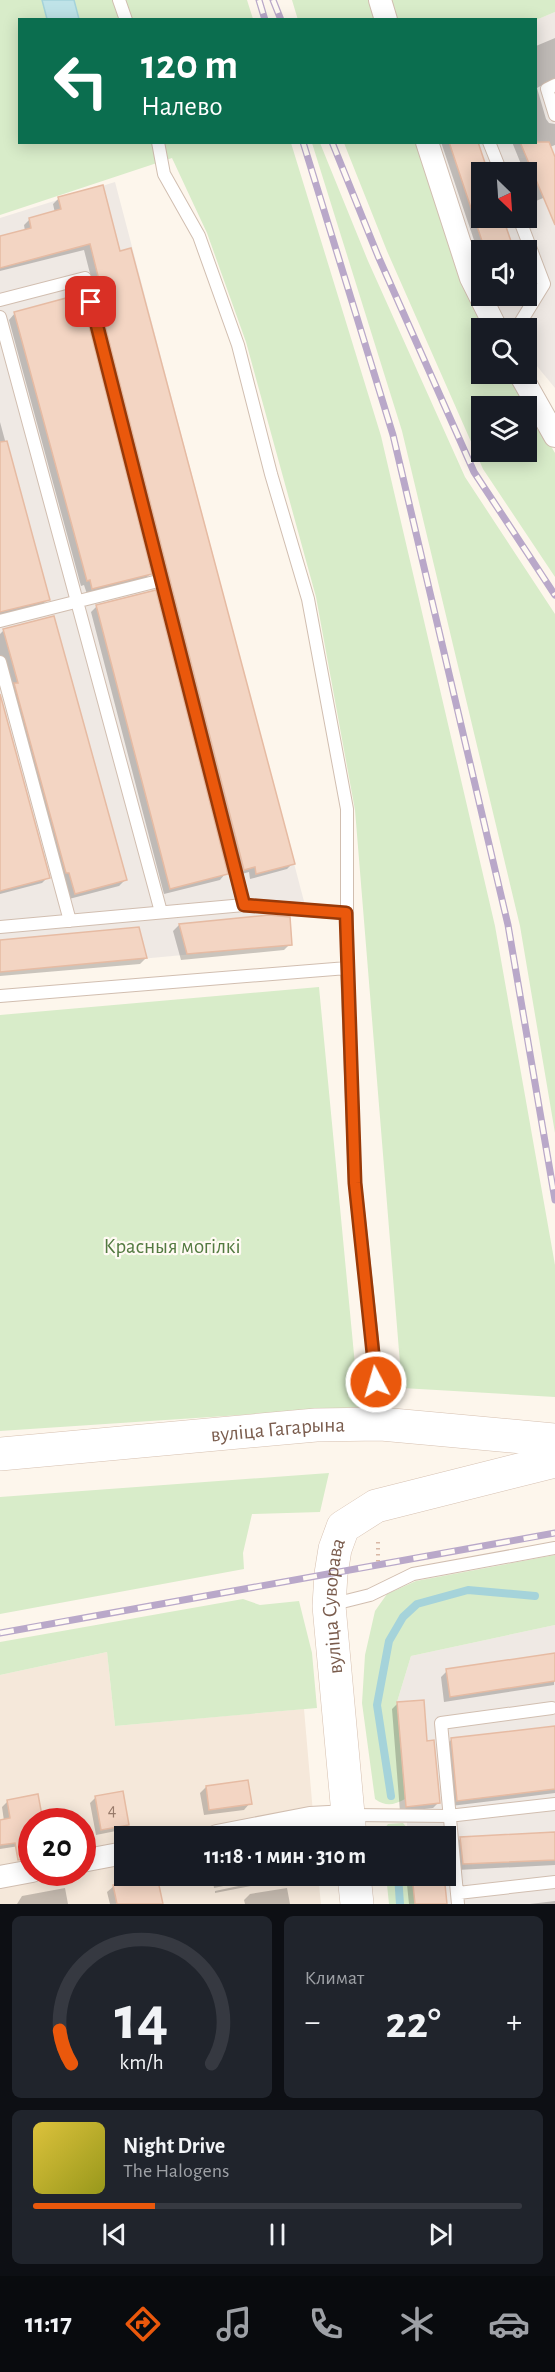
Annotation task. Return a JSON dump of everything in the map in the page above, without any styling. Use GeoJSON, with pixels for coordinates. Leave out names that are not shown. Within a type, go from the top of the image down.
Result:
{"type":"FeatureCollection","features":[{"type":"Feature","properties":{"kind":"main road","name":"вуліца Гагарына"},"geometry":{"type":"LineString","coordinates":[[0,1454],[316,1425],[381,1424],[555,1440]]}},
{"type":"Feature","properties":{"kind":"main road","name":"вуліца Суворава"},"geometry":{"type":"LineString","coordinates":[[349,1826],[329,1606],[335,1549],[343,1527],[376,1506],[555,1461]]}},
{"type":"Feature","properties":{"kind":"main road"},"geometry":{"type":"LineString","coordinates":[[355,1886],[357,1904]]}},
{"type":"Feature","properties":{"kind":"street"},"geometry":{"type":"LineString","coordinates":[[380,0],[385,18]]}},
{"type":"Feature","properties":{"kind":"street"},"geometry":{"type":"LineString","coordinates":[[428,144],[471,278],[491,318]]}},
{"type":"Feature","properties":{"kind":"street"},"geometry":{"type":"LineString","coordinates":[[526,384],[555,436]]}},
{"type":"Feature","properties":{"kind":"street"},"geometry":{"type":"LineString","coordinates":[[269,1826],[310,1818],[349,1826]]}},
{"type":"Feature","properties":{"kind":"street"},"geometry":{"type":"LineString","coordinates":[[96,1858],[114,1855]]}},
{"type":"Feature","properties":{"kind":"street"},"geometry":{"type":"LineString","coordinates":[[0,1877],[18,1874]]}},
{"type":"Feature","properties":{"kind":"lane"},"geometry":{"type":"LineString","coordinates":[[119,0],[125,18]]}},
{"type":"Feature","properties":{"kind":"lane"},"geometry":{"type":"LineString","coordinates":[[555,86],[547,89],[555,115]]}},
{"type":"Feature","properties":{"kind":"lane"},"geometry":{"type":"LineString","coordinates":[[158,144],[164,174],[199,236],[238,345],[271,474],[308,599],[346,809],[347,968],[355,1183],[381,1424]]}},
{"type":"Feature","properties":{"kind":"lane"},"geometry":{"type":"LineString","coordinates":[[490,144],[497,162]]}},
{"type":"Feature","properties":{"kind":"lane"},"geometry":{"type":"LineString","coordinates":[[523,228],[544,284],[523,318]]}},
{"type":"Feature","properties":{"kind":"lane"},"geometry":{"type":"LineString","coordinates":[[0,300],[85,278],[244,905]]}},
{"type":"Feature","properties":{"kind":"lane"},"geometry":{"type":"LineString","coordinates":[[0,317],[161,912]]}},
{"type":"Feature","properties":{"kind":"lane"},"geometry":{"type":"LineString","coordinates":[[0,621],[162,580]]}},
{"type":"Feature","properties":{"kind":"lane"},"geometry":{"type":"LineString","coordinates":[[0,662],[70,921]]}},
{"type":"Feature","properties":{"kind":"lane"},"geometry":{"type":"LineString","coordinates":[[0,927],[244,905],[346,913]]}},
{"type":"Feature","properties":{"kind":"lane"},"geometry":{"type":"LineString","coordinates":[[0,996],[347,968]]}},
{"type":"Feature","properties":{"kind":"lane"},"geometry":{"type":"LineString","coordinates":[[329,1606],[370,1595],[413,1574],[555,1548]]}},
{"type":"Feature","properties":{"kind":"lane"},"geometry":{"type":"LineString","coordinates":[[552,1708],[441,1723],[448,1816],[458,1898],[555,1882]]}},
{"type":"Feature","properties":{"kind":"lane"},"geometry":{"type":"LineString","coordinates":[[349,1826],[555,1804]]}},
{"type":"Feature","properties":{"kind":"shaded area"},"geometry":{"type":"Polygon","coordinates":[[[555,12],[555,388],[537,366],[537,318],[500,318],[494,306],[537,306],[537,240],[471,240],[471,244],[437,144],[537,144],[537,20],[555,12]]]}},
{"type":"Feature","properties":{"kind":"shaded area"},"geometry":{"type":"Polygon","coordinates":[[[115,182],[306,909],[290,914],[292,945],[0,972],[0,218],[115,182]]]}},
{"type":"Feature","properties":{"kind":"shaded area"},"geometry":{"type":"Polygon","coordinates":[[[555,1625],[555,1904],[415,1904],[413,1886],[456,1886],[456,1826],[407,1826],[397,1702],[411,1656],[555,1625]]]}},
{"type":"Feature","properties":{"kind":"shaded area"},"geometry":{"type":"Polygon","coordinates":[[[107,1652],[115,1726],[304,1709],[314,1826],[114,1826],[114,1886],[319,1886],[321,1904],[0,1904],[0,1675],[107,1652]]]}},
{"type":"Feature","properties":{"kind":"green space"},"geometry":{"type":"Polygon","coordinates":[[[0,0],[247,0],[253,18],[18,18],[18,144],[291,144],[381,436],[495,926],[555,1265],[555,1397],[402,1388],[355,810],[316,597],[246,342],[207,233],[172,158],[0,215],[0,0]]]}},
{"type":"Feature","properties":{"kind":"green space"},"geometry":{"type":"Polygon","coordinates":[[[292,0],[555,0],[555,12],[537,20],[297,18],[292,0]]]}},
{"type":"Feature","properties":{"kind":"green space"},"geometry":{"type":"Polygon","coordinates":[[[312,144],[320,144],[368,261],[465,477],[555,614],[555,1133],[520,926],[402,431],[312,144]]]}},
{"type":"Feature","properties":{"kind":"green space"},"geometry":{"type":"Polygon","coordinates":[[[344,144],[417,144],[471,290],[471,306],[477,306],[481,318],[471,318],[471,384],[514,384],[521,396],[471,396],[471,442],[387,251],[344,144]]]}},
{"type":"Feature","properties":{"kind":"green space"},"geometry":{"type":"Polygon","coordinates":[[[537,423],[555,453],[555,577],[480,462],[537,462],[537,423]]]}},
{"type":"Feature","properties":{"kind":"green space","name":"Красныя могілкі"},"geometry":{"type":"Polygon","coordinates":[[[319,987],[359,1407],[0,1431],[0,1015],[319,987]]]}},
{"type":"Feature","properties":{"kind":"green space"},"geometry":{"type":"Polygon","coordinates":[[[329,1473],[320,1512],[252,1514],[243,1553],[244,1569],[0,1614],[0,1497],[329,1473]]]}},
{"type":"Feature","properties":{"kind":"green space"},"geometry":{"type":"Polygon","coordinates":[[[555,1555],[555,1625],[411,1656],[397,1702],[405,1799],[390,1804],[375,1799],[362,1703],[365,1655],[375,1611],[387,1594],[416,1581],[555,1555]]]}},
{"type":"Feature","properties":{"kind":"green space"},"geometry":{"type":"Polygon","coordinates":[[[243,1599],[260,1605],[299,1601],[312,1653],[317,1708],[115,1726],[107,1652],[0,1675],[0,1642],[243,1599]]]}},
{"type":"Feature","properties":{"kind":"green space"},"geometry":{"type":"Polygon","coordinates":[[[403,1823],[406,1826],[386,1826],[403,1823]]]}},
{"type":"Feature","properties":{"kind":"green space"},"geometry":{"type":"Polygon","coordinates":[[[387,1886],[413,1886],[415,1904],[389,1904],[387,1886]]]}},
{"type":"Feature","properties":{"kind":"water"},"geometry":{"type":"Polygon","coordinates":[[[42,0],[74,0],[79,18],[47,18],[42,0]]]}},
{"type":"Feature","properties":{"kind":"building"},"geometry":{"type":"Polygon","coordinates":[[[549,142],[555,157],[555,225],[537,182],[537,162],[528,162],[521,144],[549,142]]]}},
{"type":"Feature","properties":{"kind":"building"},"geometry":{"type":"Polygon","coordinates":[[[450,144],[479,144],[485,162],[471,162],[471,208],[450,144]]]}},
{"type":"Feature","properties":{"kind":"building"},"geometry":{"type":"Polygon","coordinates":[[[103,185],[120,251],[131,248],[295,864],[256,874],[255,867],[244,870],[96,290],[101,288],[90,244],[0,268],[0,236],[31,228],[29,218],[61,209],[58,197],[103,185]]]}},
{"type":"Feature","properties":{"kind":"building"},"geometry":{"type":"Polygon","coordinates":[[[478,228],[506,228],[511,240],[482,240],[478,228]]]}},
{"type":"Feature","properties":{"kind":"building"},"geometry":{"type":"Polygon","coordinates":[[[81,294],[152,574],[92,589],[90,580],[87,581],[14,312],[81,294]]]}},
{"type":"Feature","properties":{"kind":"building"},"geometry":{"type":"Polygon","coordinates":[[[7,441],[50,600],[0,612],[0,442],[7,441]]]}},
{"type":"Feature","properties":{"kind":"building"},"geometry":{"type":"Polygon","coordinates":[[[156,590],[228,874],[170,889],[96,605],[156,590]]]}},
{"type":"Feature","properties":{"kind":"building"},"geometry":{"type":"Polygon","coordinates":[[[54,616],[127,880],[75,894],[69,873],[66,873],[14,683],[18,683],[3,629],[54,616]]]}},
{"type":"Feature","properties":{"kind":"building"},"geometry":{"type":"Polygon","coordinates":[[[0,694],[50,878],[0,891],[0,694]]]}},
{"type":"Feature","properties":{"kind":"building"},"geometry":{"type":"Polygon","coordinates":[[[269,915],[290,917],[292,945],[187,954],[179,924],[269,915]]]}},
{"type":"Feature","properties":{"kind":"building"},"geometry":{"type":"Polygon","coordinates":[[[139,927],[147,958],[0,972],[0,940],[139,927]]]}},
{"type":"Feature","properties":{"kind":"building"},"geometry":{"type":"Polygon","coordinates":[[[555,1653],[555,1681],[450,1697],[446,1669],[555,1653]]]}},
{"type":"Feature","properties":{"kind":"building"},"geometry":{"type":"Polygon","coordinates":[[[424,1700],[427,1741],[434,1740],[440,1803],[406,1807],[397,1702],[424,1700]]]}},
{"type":"Feature","properties":{"kind":"building"},"geometry":{"type":"Polygon","coordinates":[[[555,1726],[555,1789],[457,1801],[451,1738],[555,1726]]]}},
{"type":"Feature","properties":{"kind":"building"},"geometry":{"type":"Polygon","coordinates":[[[248,1780],[252,1804],[209,1810],[206,1786],[248,1780]]]}},
{"type":"Feature","properties":{"kind":"building"},"geometry":{"type":"Polygon","coordinates":[[[123,1791],[129,1825],[101,1830],[95,1796],[123,1791]]]}},
{"type":"Feature","properties":{"kind":"building"},"geometry":{"type":"Polygon","coordinates":[[[38,1794],[41,1808],[18,1808],[18,1860],[15,1843],[0,1845],[0,1820],[10,1818],[7,1800],[38,1794]]]}},
{"type":"Feature","properties":{"kind":"building"},"geometry":{"type":"Polygon","coordinates":[[[555,1832],[555,1860],[463,1864],[460,1837],[555,1832]]]}},
{"type":"Feature","properties":{"kind":"building"},"geometry":{"type":"Polygon","coordinates":[[[113,1885],[159,1886],[163,1904],[117,1904],[113,1885]]]}},
{"type":"Feature","properties":{"kind":"building"},"geometry":{"type":"Polygon","coordinates":[[[413,1886],[445,1886],[447,1904],[415,1904],[413,1886]]]}},
{"type":"Feature","properties":{"kind":"waterway"},"geometry":{"type":"LineString","coordinates":[[391,1796],[377,1705],[389,1641],[403,1617],[417,1604],[468,1590],[535,1596]]}},
{"type":"Feature","properties":{"kind":"waterway"},"geometry":{"type":"LineString","coordinates":[[399,1886],[400,1904]]}},
{"type":"Feature","properties":{"kind":"railway"},"geometry":{"type":"LineString","coordinates":[[259,0],[264,18]]}},
{"type":"Feature","properties":{"kind":"railway"},"geometry":{"type":"LineString","coordinates":[[273,0],[280,18]]}},
{"type":"Feature","properties":{"kind":"railway"},"geometry":{"type":"LineString","coordinates":[[304,144],[393,435],[508,925],[555,1200]]}},
{"type":"Feature","properties":{"kind":"railway"},"geometry":{"type":"LineString","coordinates":[[333,144],[378,256],[474,472],[555,595]]}},
{"type":"Feature","properties":{"kind":"railway"},"geometry":{"type":"LineString","coordinates":[[0,1633],[555,1533]]}},
{"type":"Feature","properties":{"kind":"route"},"geometry":{"type":"LineString","coordinates":[[91,302],[244,905],[346,913],[355,1183],[376,1382]]}}]}
